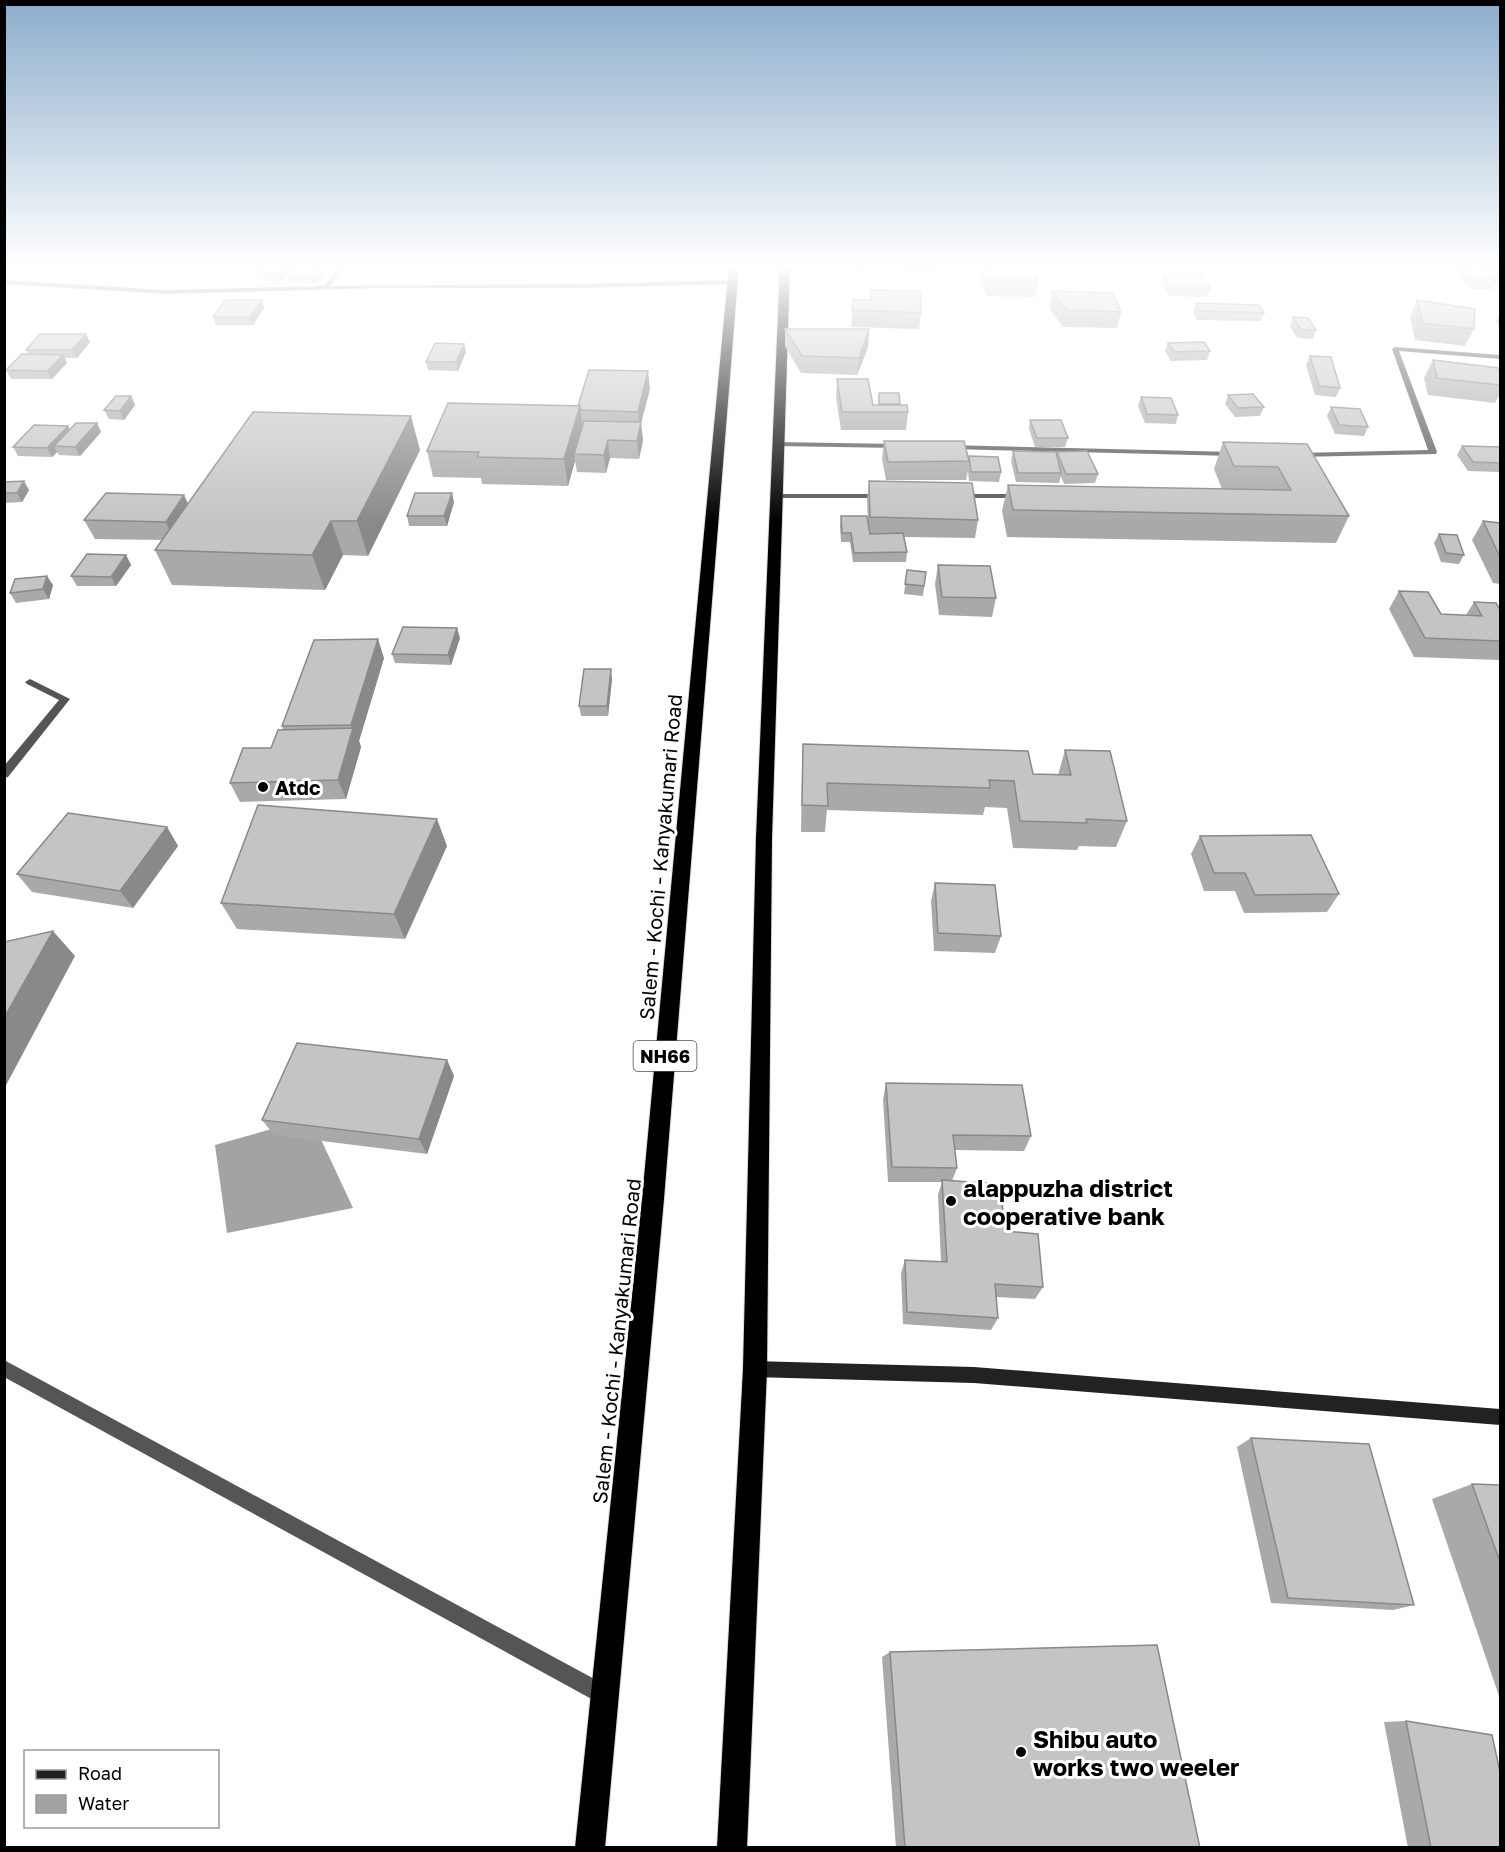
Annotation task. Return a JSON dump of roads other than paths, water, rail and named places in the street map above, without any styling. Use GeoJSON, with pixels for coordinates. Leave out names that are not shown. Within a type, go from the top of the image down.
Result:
{"type":"FeatureCollection","features":[{"type":"Feature","properties":{"kind":"highway","name":"Salem - Kochi - Kanyakumari Road"},"geometry":{"type":"LineString","coordinates":[[590,1848],[653,1199],[727,351]]}},
{"type":"Feature","properties":{"kind":"highway"},"geometry":{"type":"LineString","coordinates":[[732,1848],[755,1369],[764,838],[781,351]]}},
{"type":"Feature","properties":{"kind":"street"},"geometry":{"type":"LineString","coordinates":[[1294,455],[1433,452],[1396,351]]}},
{"type":"Feature","properties":{"kind":"street"},"geometry":{"type":"LineString","coordinates":[[1427,351],[1500,357]]}},
{"type":"Feature","properties":{"kind":"street"},"geometry":{"type":"LineString","coordinates":[[777,444],[906,447]]}},
{"type":"Feature","properties":{"kind":"street"},"geometry":{"type":"LineString","coordinates":[[941,447],[1247,454]]}},
{"type":"Feature","properties":{"kind":"street"},"geometry":{"type":"LineString","coordinates":[[776,496],[894,496]]}},
{"type":"Feature","properties":{"kind":"street"},"geometry":{"type":"LineString","coordinates":[[954,496],[1037,496]]}},
{"type":"Feature","properties":{"kind":"street"},"geometry":{"type":"LineString","coordinates":[[4,774],[65,699],[30,682]]}},
{"type":"Feature","properties":{"kind":"street"},"geometry":{"type":"LineString","coordinates":[[4,1368],[605,1696]]}},
{"type":"Feature","properties":{"kind":"street"},"geometry":{"type":"LineString","coordinates":[[755,1369],[974,1375],[1500,1417]]}},
{"type":"Feature","properties":{"kind":"water"},"geometry":{"type":"Polygon","coordinates":[[[311,1118],[353,1208],[227,1233],[215,1145],[311,1118]]]}},
{"type":"Feature","properties":{"kind":"place","name":"Atdc"},"geometry":{"type":"Point","coordinates":[263,787]}},
{"type":"Feature","properties":{"kind":"place","name":"alappuzha district cooperative bank"},"geometry":{"type":"Point","coordinates":[951,1201]}},
{"type":"Feature","properties":{"kind":"place","name":"Shibu auto works two weeler"},"geometry":{"type":"Point","coordinates":[1021,1752]}}]}
